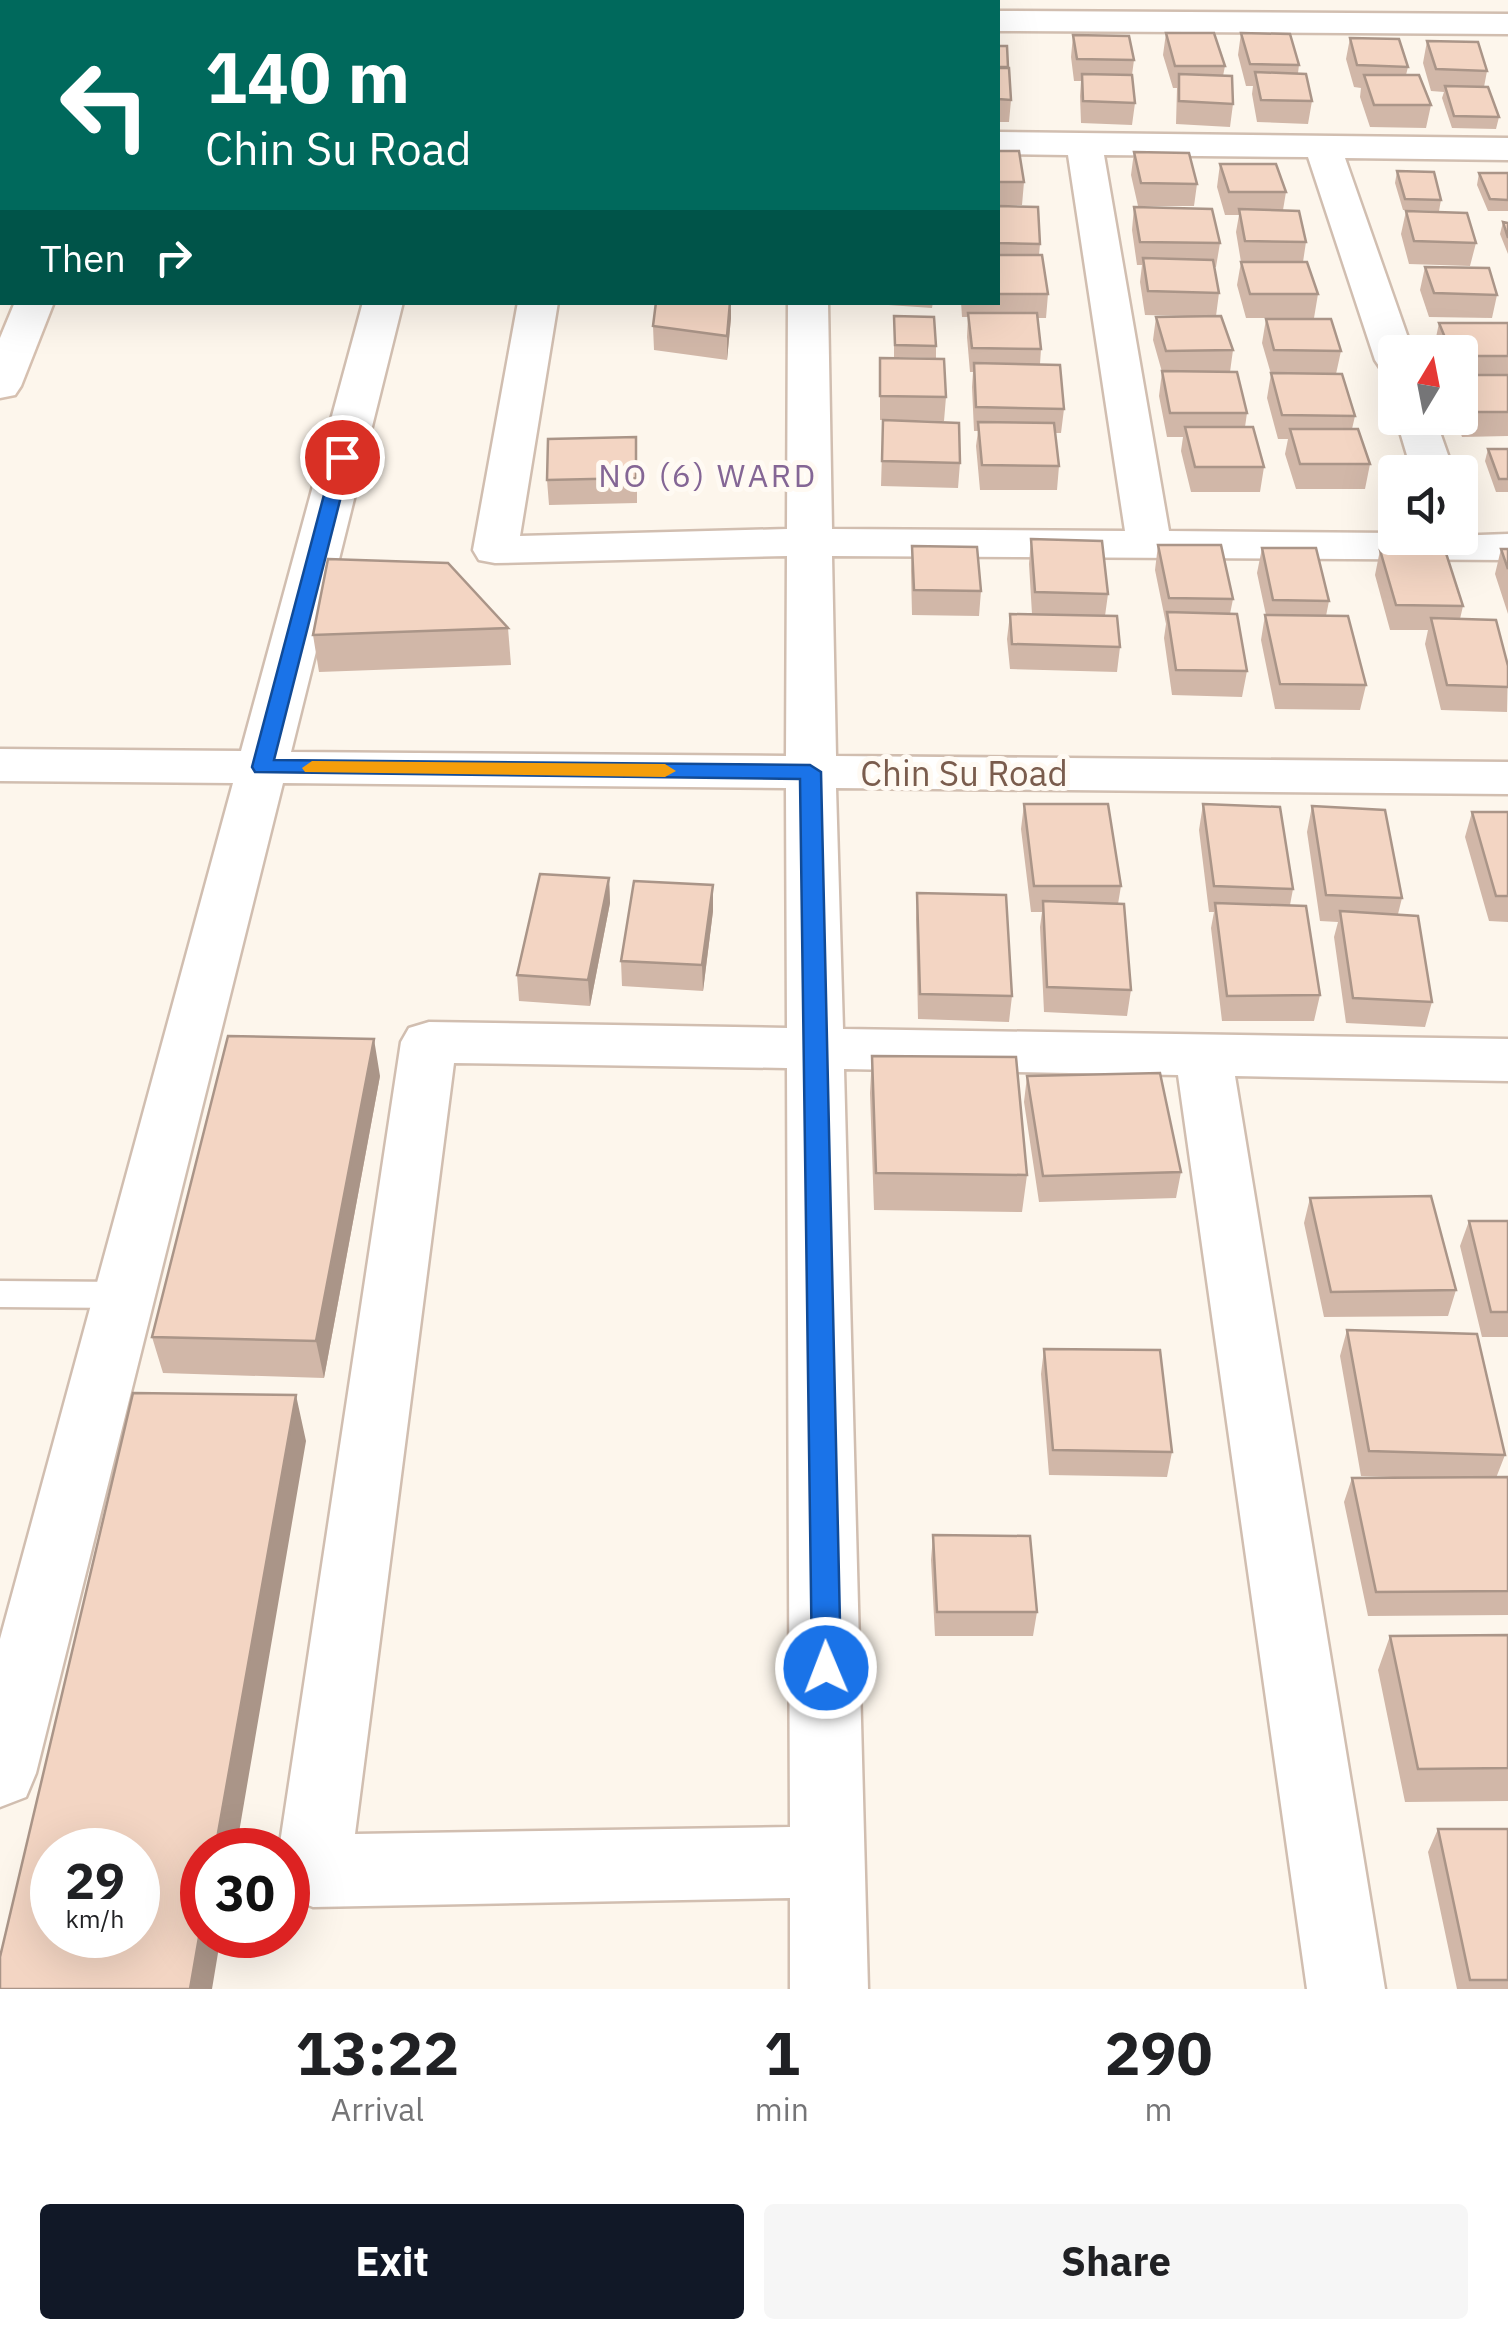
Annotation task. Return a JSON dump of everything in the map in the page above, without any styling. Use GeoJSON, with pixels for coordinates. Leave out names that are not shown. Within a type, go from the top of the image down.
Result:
{"type":"FeatureCollection","features":[{"type":"Feature","properties":{"kind":"street"},"geometry":{"type":"LineString","coordinates":[[1000,21],[1508,24]]}},
{"type":"Feature","properties":{"kind":"street"},"geometry":{"type":"LineString","coordinates":[[1000,143],[1508,149]]}},
{"type":"Feature","properties":{"kind":"street"},"geometry":{"type":"LineString","coordinates":[[1084,144],[1149,544]]}},
{"type":"Feature","properties":{"kind":"street"},"geometry":{"type":"LineString","coordinates":[[1323,147],[1387,335]]}},
{"type":"Feature","properties":{"kind":"street"},"geometry":{"type":"LineString","coordinates":[[0,386],[34,305]]}},
{"type":"Feature","properties":{"kind":"street"},"geometry":{"type":"LineString","coordinates":[[0,1774],[382,305]]}},
{"type":"Feature","properties":{"kind":"street"},"geometry":{"type":"LineString","coordinates":[[537,305],[495,550],[808,542],[1378,543]]}},
{"type":"Feature","properties":{"kind":"street"},"geometry":{"type":"LineString","coordinates":[[808,305],[810,772],[830,1989]]}},
{"type":"Feature","properties":{"kind":"street"},"geometry":{"type":"LineString","coordinates":[[1478,544],[1508,547]]}},
{"type":"Feature","properties":{"kind":"street","name":"Chin Su Road"},"geometry":{"type":"LineString","coordinates":[[0,765],[1508,778]]}},
{"type":"Feature","properties":{"kind":"street"},"geometry":{"type":"LineString","coordinates":[[830,1862],[312,1870],[428,1042],[1508,1060]]}},
{"type":"Feature","properties":{"kind":"street"},"geometry":{"type":"LineString","coordinates":[[1204,1055],[1346,1989]]}},
{"type":"Feature","properties":{"kind":"lane"},"geometry":{"type":"LineString","coordinates":[[0,1294],[124,1295]]}},
{"type":"Feature","properties":{"kind":"building"},"geometry":{"type":"Polygon","coordinates":[[[1166,33],[1214,33],[1225,66],[1175,66],[1166,33]]]}},
{"type":"Feature","properties":{"kind":"building"},"geometry":{"type":"Polygon","coordinates":[[[1241,33],[1290,34],[1299,65],[1250,64],[1241,33]]]}},
{"type":"Feature","properties":{"kind":"building"},"geometry":{"type":"Polygon","coordinates":[[[1073,35],[1129,36],[1134,60],[1077,59],[1073,35]]]}},
{"type":"Feature","properties":{"kind":"building"},"geometry":{"type":"Polygon","coordinates":[[[1350,38],[1399,39],[1408,67],[1357,65],[1350,38]]]}},
{"type":"Feature","properties":{"kind":"building"},"geometry":{"type":"Polygon","coordinates":[[[1427,41],[1478,42],[1487,71],[1436,69],[1427,41]]]}},
{"type":"Feature","properties":{"kind":"building"},"geometry":{"type":"Polygon","coordinates":[[[1000,46],[1007,46],[1008,67],[1000,67],[1000,46]]]}},
{"type":"Feature","properties":{"kind":"building"},"geometry":{"type":"Polygon","coordinates":[[[1000,68],[1009,68],[1011,100],[1000,99],[1000,68]]]}},
{"type":"Feature","properties":{"kind":"building"},"geometry":{"type":"Polygon","coordinates":[[[1255,72],[1306,74],[1312,101],[1261,100],[1255,72]]]}},
{"type":"Feature","properties":{"kind":"building"},"geometry":{"type":"Polygon","coordinates":[[[1082,74],[1132,75],[1135,103],[1083,101],[1082,74]]]}},
{"type":"Feature","properties":{"kind":"building"},"geometry":{"type":"Polygon","coordinates":[[[1179,74],[1232,76],[1233,104],[1179,101],[1179,74]]]}},
{"type":"Feature","properties":{"kind":"building"},"geometry":{"type":"Polygon","coordinates":[[[1364,75],[1419,75],[1431,105],[1374,105],[1364,75]]]}},
{"type":"Feature","properties":{"kind":"building"},"geometry":{"type":"Polygon","coordinates":[[[1445,86],[1488,87],[1499,117],[1454,116],[1445,86]]]}},
{"type":"Feature","properties":{"kind":"building"},"geometry":{"type":"Polygon","coordinates":[[[1000,151],[1019,151],[1024,182],[1000,182],[1000,151]]]}},
{"type":"Feature","properties":{"kind":"building"},"geometry":{"type":"Polygon","coordinates":[[[1134,152],[1189,153],[1197,184],[1141,183],[1134,152]]]}},
{"type":"Feature","properties":{"kind":"building"},"geometry":{"type":"Polygon","coordinates":[[[1220,164],[1276,164],[1286,192],[1229,192],[1220,164]]]}},
{"type":"Feature","properties":{"kind":"building"},"geometry":{"type":"Polygon","coordinates":[[[1397,171],[1434,172],[1441,200],[1405,199],[1397,171]]]}},
{"type":"Feature","properties":{"kind":"building"},"geometry":{"type":"Polygon","coordinates":[[[1479,173],[1508,173],[1508,200],[1490,199],[1479,173]]]}},
{"type":"Feature","properties":{"kind":"building"},"geometry":{"type":"Polygon","coordinates":[[[1000,206],[1038,207],[1040,244],[1000,243],[1000,206]]]}},
{"type":"Feature","properties":{"kind":"building"},"geometry":{"type":"Polygon","coordinates":[[[1134,207],[1212,209],[1220,243],[1140,242],[1134,207]]]}},
{"type":"Feature","properties":{"kind":"building"},"geometry":{"type":"Polygon","coordinates":[[[1239,209],[1299,211],[1306,242],[1245,241],[1239,209]]]}},
{"type":"Feature","properties":{"kind":"building"},"geometry":{"type":"Polygon","coordinates":[[[1406,211],[1467,213],[1476,243],[1414,241],[1406,211]]]}},
{"type":"Feature","properties":{"kind":"building"},"geometry":{"type":"Polygon","coordinates":[[[1000,255],[1042,255],[1048,294],[1000,294],[1000,255]]]}},
{"type":"Feature","properties":{"kind":"building"},"geometry":{"type":"Polygon","coordinates":[[[1143,258],[1213,260],[1219,293],[1148,291],[1143,258]]]}},
{"type":"Feature","properties":{"kind":"building"},"geometry":{"type":"Polygon","coordinates":[[[1241,262],[1307,262],[1318,294],[1250,294],[1241,262]]]}},
{"type":"Feature","properties":{"kind":"building"},"geometry":{"type":"Polygon","coordinates":[[[1425,267],[1489,268],[1497,295],[1434,293],[1425,267]]]}},
{"type":"Feature","properties":{"kind":"building"},"geometry":{"type":"Polygon","coordinates":[[[656,305],[730,305],[727,336],[653,326],[656,305]]]}},
{"type":"Feature","properties":{"kind":"building"},"geometry":{"type":"Polygon","coordinates":[[[968,313],[1037,313],[1041,349],[972,348],[968,313]]]}},
{"type":"Feature","properties":{"kind":"building"},"geometry":{"type":"Polygon","coordinates":[[[894,316],[934,317],[936,346],[895,345],[894,316]]]}},
{"type":"Feature","properties":{"kind":"building"},"geometry":{"type":"Polygon","coordinates":[[[1221,316],[1233,350],[1166,351],[1156,317],[1221,316]]]}},
{"type":"Feature","properties":{"kind":"building"},"geometry":{"type":"Polygon","coordinates":[[[1266,319],[1331,319],[1341,351],[1274,350],[1266,319]]]}},
{"type":"Feature","properties":{"kind":"building"},"geometry":{"type":"Polygon","coordinates":[[[1439,323],[1508,323],[1508,356],[1478,356],[1478,335],[1444,335],[1439,323]]]}},
{"type":"Feature","properties":{"kind":"building"},"geometry":{"type":"Polygon","coordinates":[[[880,358],[944,359],[946,397],[880,396],[880,358]]]}},
{"type":"Feature","properties":{"kind":"building"},"geometry":{"type":"Polygon","coordinates":[[[974,363],[1060,365],[1064,409],[976,407],[974,363]]]}},
{"type":"Feature","properties":{"kind":"building"},"geometry":{"type":"Polygon","coordinates":[[[1162,371],[1237,372],[1247,413],[1170,413],[1162,371]]]}},
{"type":"Feature","properties":{"kind":"building"},"geometry":{"type":"Polygon","coordinates":[[[1271,373],[1342,374],[1355,416],[1282,415],[1271,373]]]}},
{"type":"Feature","properties":{"kind":"building"},"geometry":{"type":"Polygon","coordinates":[[[1478,375],[1508,375],[1508,412],[1478,412],[1478,375]]]}},
{"type":"Feature","properties":{"kind":"building"},"geometry":{"type":"Polygon","coordinates":[[[883,420],[959,423],[960,463],[882,461],[883,420]]]}},
{"type":"Feature","properties":{"kind":"building"},"geometry":{"type":"Polygon","coordinates":[[[978,422],[1054,423],[1059,466],[982,465],[978,422]]]}},
{"type":"Feature","properties":{"kind":"building"},"geometry":{"type":"Polygon","coordinates":[[[1185,427],[1253,427],[1264,467],[1195,467],[1185,427]]]}},
{"type":"Feature","properties":{"kind":"building"},"geometry":{"type":"Polygon","coordinates":[[[1290,429],[1358,429],[1370,464],[1300,464],[1290,429]]]}},
{"type":"Feature","properties":{"kind":"building"},"geometry":{"type":"Polygon","coordinates":[[[636,437],[636,478],[547,480],[548,439],[636,437]]]}},
{"type":"Feature","properties":{"kind":"building"},"geometry":{"type":"Polygon","coordinates":[[[1488,449],[1508,449],[1508,479],[1499,479],[1488,449]]]}},
{"type":"Feature","properties":{"kind":"building"},"geometry":{"type":"Polygon","coordinates":[[[1031,539],[1102,541],[1108,594],[1035,592],[1031,539]]]}},
{"type":"Feature","properties":{"kind":"building"},"geometry":{"type":"Polygon","coordinates":[[[1158,545],[1221,545],[1233,599],[1169,598],[1158,545]]]}},
{"type":"Feature","properties":{"kind":"building"},"geometry":{"type":"Polygon","coordinates":[[[912,546],[977,547],[981,591],[914,590],[912,546]]]}},
{"type":"Feature","properties":{"kind":"building"},"geometry":{"type":"Polygon","coordinates":[[[1262,548],[1316,548],[1329,601],[1273,600],[1262,548]]]}},
{"type":"Feature","properties":{"kind":"building"},"geometry":{"type":"Polygon","coordinates":[[[1501,549],[1508,549],[1508,569],[1501,549]]]}},
{"type":"Feature","properties":{"kind":"building"},"geometry":{"type":"Polygon","coordinates":[[[1381,555],[1447,555],[1463,606],[1396,605],[1381,555]]]}},
{"type":"Feature","properties":{"kind":"building"},"geometry":{"type":"Polygon","coordinates":[[[328,559],[448,563],[508,628],[313,635],[328,559]]]}},
{"type":"Feature","properties":{"kind":"building"},"geometry":{"type":"Polygon","coordinates":[[[1167,612],[1237,614],[1247,671],[1176,670],[1167,612]]]}},
{"type":"Feature","properties":{"kind":"building"},"geometry":{"type":"Polygon","coordinates":[[[1010,614],[1117,616],[1120,647],[1012,644],[1010,614]]]}},
{"type":"Feature","properties":{"kind":"building"},"geometry":{"type":"Polygon","coordinates":[[[1265,615],[1348,616],[1366,685],[1280,684],[1265,615]]]}},
{"type":"Feature","properties":{"kind":"building"},"geometry":{"type":"Polygon","coordinates":[[[1431,618],[1496,620],[1508,666],[1508,687],[1447,685],[1431,618]]]}},
{"type":"Feature","properties":{"kind":"building"},"geometry":{"type":"Polygon","coordinates":[[[1024,804],[1108,804],[1121,886],[1034,886],[1024,804]]]}},
{"type":"Feature","properties":{"kind":"building"},"geometry":{"type":"Polygon","coordinates":[[[1203,804],[1280,807],[1293,889],[1214,886],[1203,804]]]}},
{"type":"Feature","properties":{"kind":"building"},"geometry":{"type":"Polygon","coordinates":[[[1312,806],[1385,810],[1402,898],[1326,895],[1312,806]]]}},
{"type":"Feature","properties":{"kind":"building"},"geometry":{"type":"Polygon","coordinates":[[[1472,812],[1508,812],[1508,896],[1496,896],[1472,812]]]}},
{"type":"Feature","properties":{"kind":"building"},"geometry":{"type":"Polygon","coordinates":[[[540,874],[609,878],[588,980],[517,975],[540,874]]]}},
{"type":"Feature","properties":{"kind":"building"},"geometry":{"type":"Polygon","coordinates":[[[634,881],[713,885],[702,965],[621,961],[634,881]]]}},
{"type":"Feature","properties":{"kind":"building"},"geometry":{"type":"Polygon","coordinates":[[[917,893],[1006,895],[1012,996],[920,994],[917,893]]]}},
{"type":"Feature","properties":{"kind":"building"},"geometry":{"type":"Polygon","coordinates":[[[1043,901],[1124,904],[1131,990],[1047,987],[1043,901]]]}},
{"type":"Feature","properties":{"kind":"building"},"geometry":{"type":"Polygon","coordinates":[[[1215,903],[1306,906],[1320,995],[1227,996],[1215,903]]]}},
{"type":"Feature","properties":{"kind":"building"},"geometry":{"type":"Polygon","coordinates":[[[1340,911],[1418,916],[1432,1002],[1353,998],[1340,911]]]}},
{"type":"Feature","properties":{"kind":"building"},"geometry":{"type":"Polygon","coordinates":[[[228,1036],[374,1039],[316,1341],[152,1337],[228,1036]]]}},
{"type":"Feature","properties":{"kind":"building"},"geometry":{"type":"Polygon","coordinates":[[[872,1056],[1016,1057],[1027,1175],[876,1173],[872,1056]]]}},
{"type":"Feature","properties":{"kind":"building"},"geometry":{"type":"Polygon","coordinates":[[[1160,1073],[1181,1172],[1043,1176],[1027,1076],[1160,1073]]]}},
{"type":"Feature","properties":{"kind":"building"},"geometry":{"type":"Polygon","coordinates":[[[1431,1196],[1456,1290],[1331,1292],[1310,1198],[1431,1196]]]}},
{"type":"Feature","properties":{"kind":"building"},"geometry":{"type":"Polygon","coordinates":[[[1469,1221],[1508,1221],[1508,1312],[1491,1312],[1469,1221]]]}},
{"type":"Feature","properties":{"kind":"building"},"geometry":{"type":"Polygon","coordinates":[[[1347,1330],[1477,1334],[1505,1455],[1369,1451],[1347,1330]]]}},
{"type":"Feature","properties":{"kind":"building"},"geometry":{"type":"Polygon","coordinates":[[[1044,1349],[1160,1350],[1172,1452],[1053,1450],[1044,1349]]]}},
{"type":"Feature","properties":{"kind":"building"},"geometry":{"type":"Polygon","coordinates":[[[133,1393],[296,1395],[219,1828],[180,1828],[180,1958],[195,1958],[190,1989],[0,1989],[0,1957],[30,1830],[30,1958],[160,1958],[160,1828],[30,1828],[133,1393]]]}},
{"type":"Feature","properties":{"kind":"building"},"geometry":{"type":"Polygon","coordinates":[[[1508,1477],[1508,1591],[1376,1592],[1352,1478],[1508,1477]]]}},
{"type":"Feature","properties":{"kind":"building"},"geometry":{"type":"Polygon","coordinates":[[[933,1535],[1030,1536],[1037,1612],[937,1612],[933,1535]]]}},
{"type":"Feature","properties":{"kind":"building"},"geometry":{"type":"Polygon","coordinates":[[[1508,1635],[1508,1768],[1418,1769],[1390,1636],[1508,1635]]]}},
{"type":"Feature","properties":{"kind":"building"},"geometry":{"type":"Polygon","coordinates":[[[1438,1829],[1508,1829],[1508,1980],[1470,1980],[1438,1829]]]}},
{"type":"Feature","properties":{"kind":"slow traffic"},"geometry":{"type":"LineString","coordinates":[[312,768],[665,771]]}},
{"type":"Feature","properties":{"kind":"district","name":"NO (6) WARD"},"geometry":{"type":"Point","coordinates":[708,475]}},
{"type":"Feature","properties":{"kind":"route"},"geometry":{"type":"LineString","coordinates":[[342,457],[262,767],[810,772],[826,1668]]}}]}
